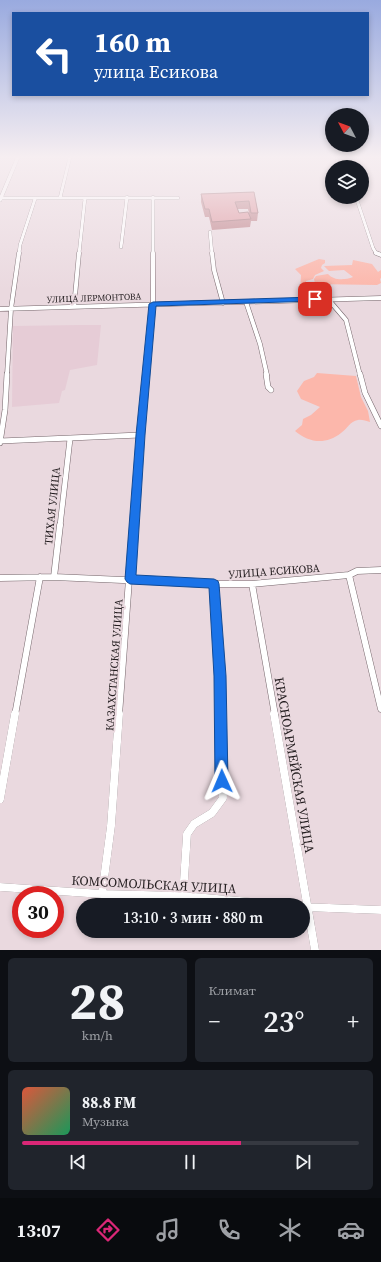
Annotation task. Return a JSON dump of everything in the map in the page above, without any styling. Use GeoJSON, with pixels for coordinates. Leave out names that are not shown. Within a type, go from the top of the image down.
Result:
{"type":"FeatureCollection","features":[{"type":"Feature","properties":{"kind":"street"},"geometry":{"type":"LineString","coordinates":[[34,201],[20,246],[11,309],[5,410],[0,441],[140,435]]}},
{"type":"Feature","properties":{"kind":"street"},"geometry":{"type":"LineString","coordinates":[[74,307],[85,201]]}},
{"type":"Feature","properties":{"kind":"street"},"geometry":{"type":"LineString","coordinates":[[121,246],[126,201]]}},
{"type":"Feature","properties":{"kind":"street","name":"КАЗАХСТАНСКАЯ УЛИЦА"},"geometry":{"type":"LineString","coordinates":[[102,894],[111,826],[140,435],[153,304],[152,201]]}},
{"type":"Feature","properties":{"kind":"street"},"geometry":{"type":"LineString","coordinates":[[358,204],[376,253],[381,255]]}},
{"type":"Feature","properties":{"kind":"street"},"geometry":{"type":"LineString","coordinates":[[210,232],[214,270],[223,303]]}},
{"type":"Feature","properties":{"kind":"street","name":"УЛИЦА ЛЕРМОНТОВА"},"geometry":{"type":"LineString","coordinates":[[0,309],[381,298]]}},
{"type":"Feature","properties":{"kind":"street"},"geometry":{"type":"LineString","coordinates":[[328,299],[346,320],[365,393],[381,426]]}},
{"type":"Feature","properties":{"kind":"street"},"geometry":{"type":"LineString","coordinates":[[246,302],[255,325],[263,353],[268,387],[271,390]]}},
{"type":"Feature","properties":{"kind":"street","name":"ТИХАЯ УЛИЦА"},"geometry":{"type":"LineString","coordinates":[[54,577],[70,439]]}},
{"type":"Feature","properties":{"kind":"street","name":"УЛИЦА ЕСИКОВА"},"geometry":{"type":"LineString","coordinates":[[0,578],[54,577],[130,579],[214,584],[252,584],[349,575],[358,571],[381,570]]}},
{"type":"Feature","properties":{"kind":"street"},"geometry":{"type":"LineString","coordinates":[[349,575],[381,709]]}},
{"type":"Feature","properties":{"kind":"street"},"geometry":{"type":"LineString","coordinates":[[0,799],[40,577]]}},
{"type":"Feature","properties":{"kind":"street"},"geometry":{"type":"LineString","coordinates":[[183,896],[187,834],[194,824],[212,813],[223,798],[220,676],[214,584]]}},
{"type":"Feature","properties":{"kind":"street","name":"КРАСНОАРМЕЙСКАЯ УЛИЦА"},"geometry":{"type":"LineString","coordinates":[[252,584],[304,898]]}},
{"type":"Feature","properties":{"kind":"street","name":"КОМСОМОЛЬСКАЯ УЛИЦА"},"geometry":{"type":"LineString","coordinates":[[0,887],[102,894],[205,898]]}},
{"type":"Feature","properties":{"kind":"street"},"geometry":{"type":"LineString","coordinates":[[310,907],[381,910]]}},
{"type":"Feature","properties":{"kind":"street","name":"КРАСНОАРМЕЙСКАЯ УЛИЦА"},"geometry":{"type":"LineString","coordinates":[[310,926],[315,950]]}},
{"type":"Feature","properties":{"kind":"shaded area"},"geometry":{"type":"Polygon","coordinates":[[[319,259],[325,260],[325,263],[321,268],[324,271],[315,275],[313,279],[306,281],[307,297],[298,297],[300,294],[301,275],[295,269],[319,259]]]}},
{"type":"Feature","properties":{"kind":"shaded area"},"geometry":{"type":"Polygon","coordinates":[[[353,260],[372,264],[378,272],[381,270],[381,283],[377,285],[315,284],[314,279],[316,276],[328,274],[333,278],[340,279],[353,277],[344,270],[329,271],[324,266],[352,265],[353,260]]]}},
{"type":"Feature","properties":{"kind":"shaded area"},"geometry":{"type":"Polygon","coordinates":[[[101,325],[97,365],[70,370],[65,390],[62,391],[59,403],[12,407],[13,326],[101,325]]]}},
{"type":"Feature","properties":{"kind":"shaded area"},"geometry":{"type":"Polygon","coordinates":[[[317,373],[356,376],[361,397],[368,411],[370,422],[361,420],[355,421],[335,437],[324,441],[306,438],[295,431],[302,425],[303,419],[311,415],[320,407],[301,399],[297,391],[304,381],[314,377],[317,373]]]}},
{"type":"Feature","properties":{"kind":"building"},"geometry":{"type":"Polygon","coordinates":[[[203,201],[244,201],[235,202],[239,213],[248,212],[251,219],[212,222],[209,209],[205,209],[203,201]]]}},
{"type":"Feature","properties":{"kind":"building"},"geometry":{"type":"Polygon","coordinates":[[[249,201],[256,201],[258,213],[251,213],[249,201]]]}},
{"type":"Feature","properties":{"kind":"route"},"geometry":{"type":"LineString","coordinates":[[222,781],[220,676],[214,584],[130,579],[140,435],[153,304],[315,299]]}}]}
